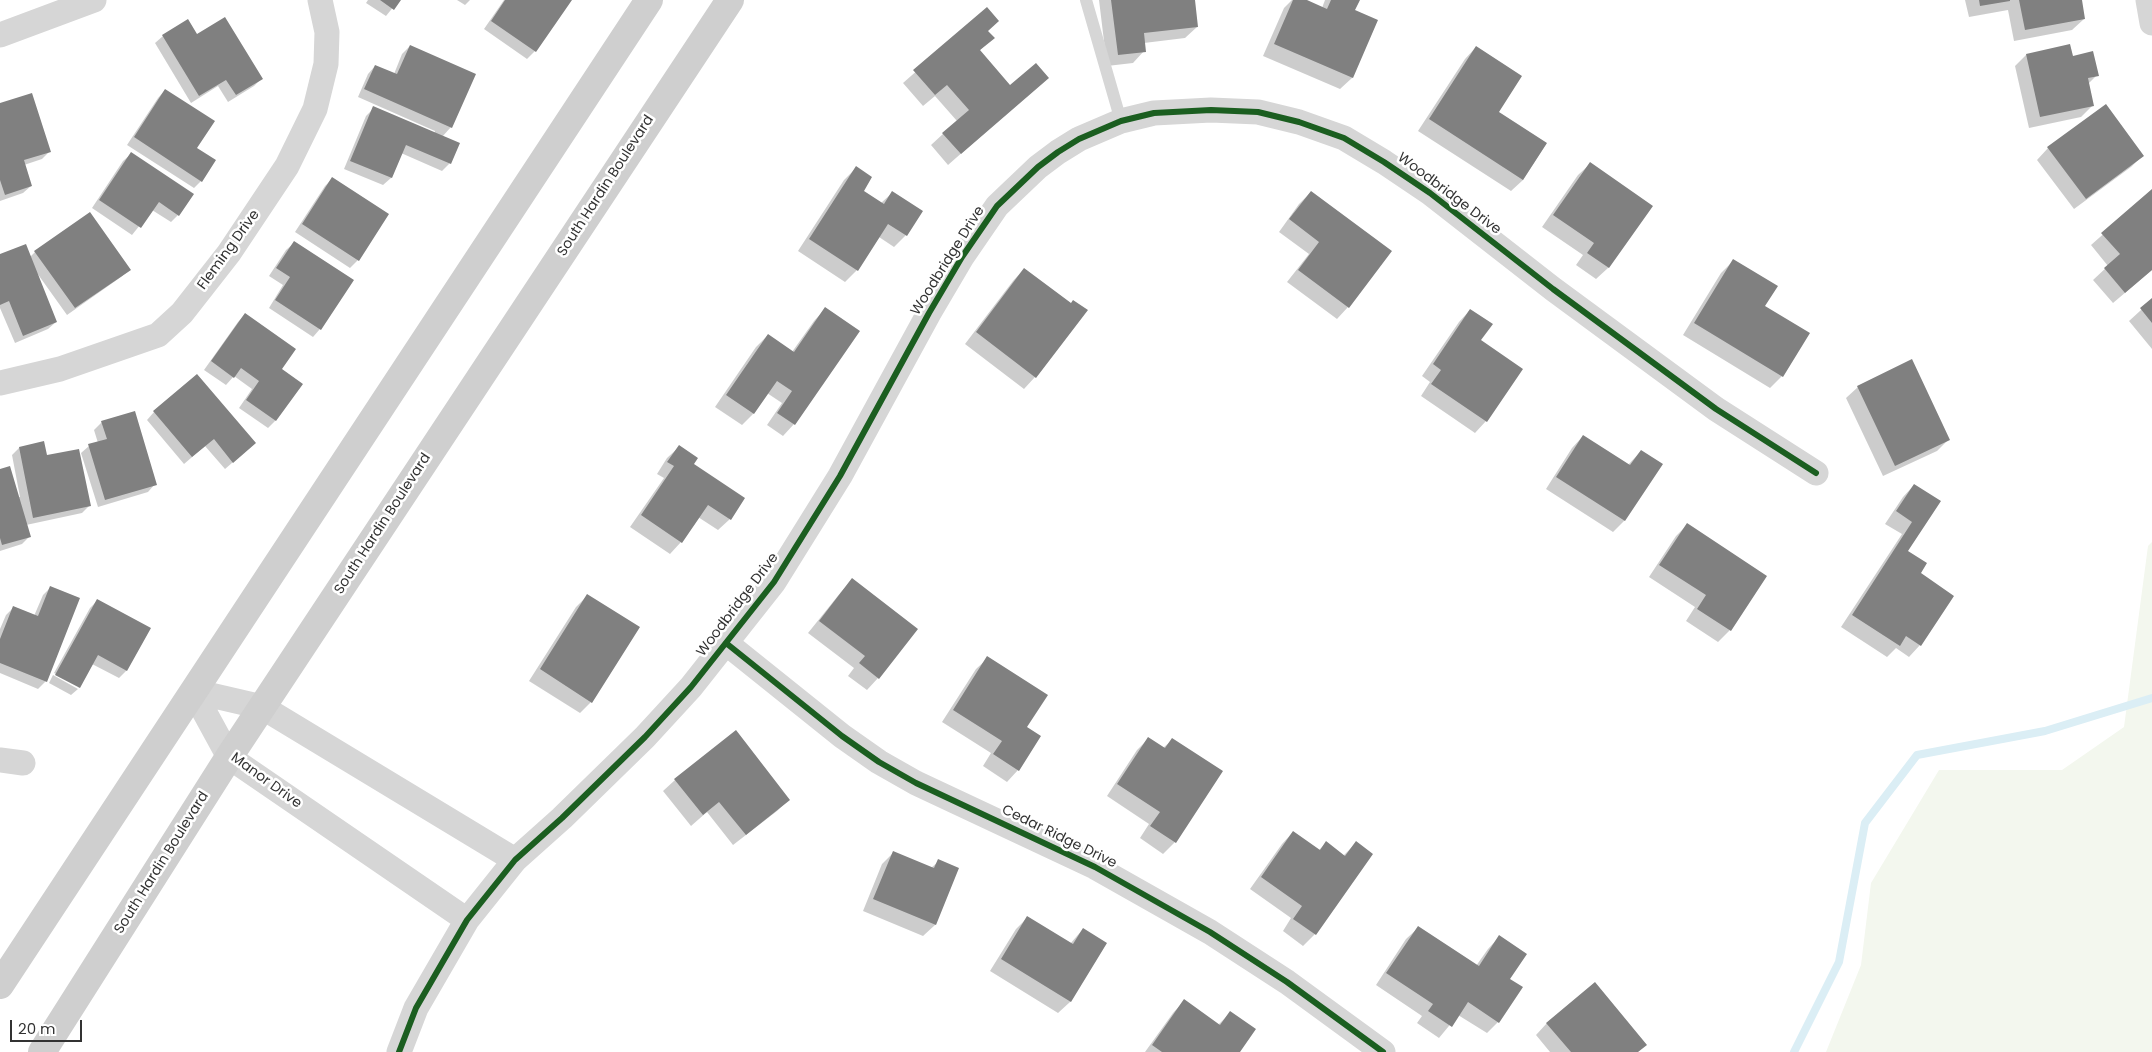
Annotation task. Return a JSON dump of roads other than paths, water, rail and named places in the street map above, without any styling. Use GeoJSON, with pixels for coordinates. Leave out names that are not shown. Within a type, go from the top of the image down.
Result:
{"type":"FeatureCollection","features":[{"type":"Feature","properties":{"kind":"main road"},"geometry":{"type":"LineString","coordinates":[[0,984],[649,0]]}},
{"type":"Feature","properties":{"kind":"main road","name":"South Hardin Boulevard"},"geometry":{"type":"LineString","coordinates":[[42,1052],[229,757],[730,0]]}},
{"type":"Feature","properties":{"kind":"street"},"geometry":{"type":"LineString","coordinates":[[0,35],[94,0]]}},
{"type":"Feature","properties":{"kind":"street","name":"Fleming Drive"},"geometry":{"type":"LineString","coordinates":[[0,383],[60,369],[158,335],[182,313],[229,253],[287,166],[315,108],[326,64],[327,32],[320,0]]}},
{"type":"Feature","properties":{"kind":"street"},"geometry":{"type":"LineString","coordinates":[[2148,0],[2152,23]]}},
{"type":"Feature","properties":{"kind":"street","name":"Woodbridge Drive"},"geometry":{"type":"LineString","coordinates":[[399,1052],[416,1008],[466,920],[515,860],[562,818],[645,738],[691,687],[774,582],[840,476],[928,313],[962,256],[997,206],[1038,167],[1058,152],[1079,139],[1121,121],[1154,113],[1211,110],[1258,112],[1299,122],[1344,138],[1430,193],[1553,289],[1708,403],[1816,473]]}},
{"type":"Feature","properties":{"kind":"street","name":"Cedar Ridge Drive"},"geometry":{"type":"LineString","coordinates":[[726,643],[842,736],[879,762],[916,783],[1095,867],[1202,928],[1287,982],[1383,1052]]}},
{"type":"Feature","properties":{"kind":"street"},"geometry":{"type":"LineString","coordinates":[[193,691],[262,707],[515,860]]}},
{"type":"Feature","properties":{"kind":"street","name":"Manor Drive"},"geometry":{"type":"LineString","coordinates":[[193,691],[229,757],[466,920]]}},
{"type":"Feature","properties":{"kind":"lane"},"geometry":{"type":"LineString","coordinates":[[1086,0],[1121,121]]}},
{"type":"Feature","properties":{"kind":"waterway"},"geometry":{"type":"LineString","coordinates":[[1794,1052],[1839,962],[1865,823],[1917,755],[2045,731],[2152,698]]}}]}
